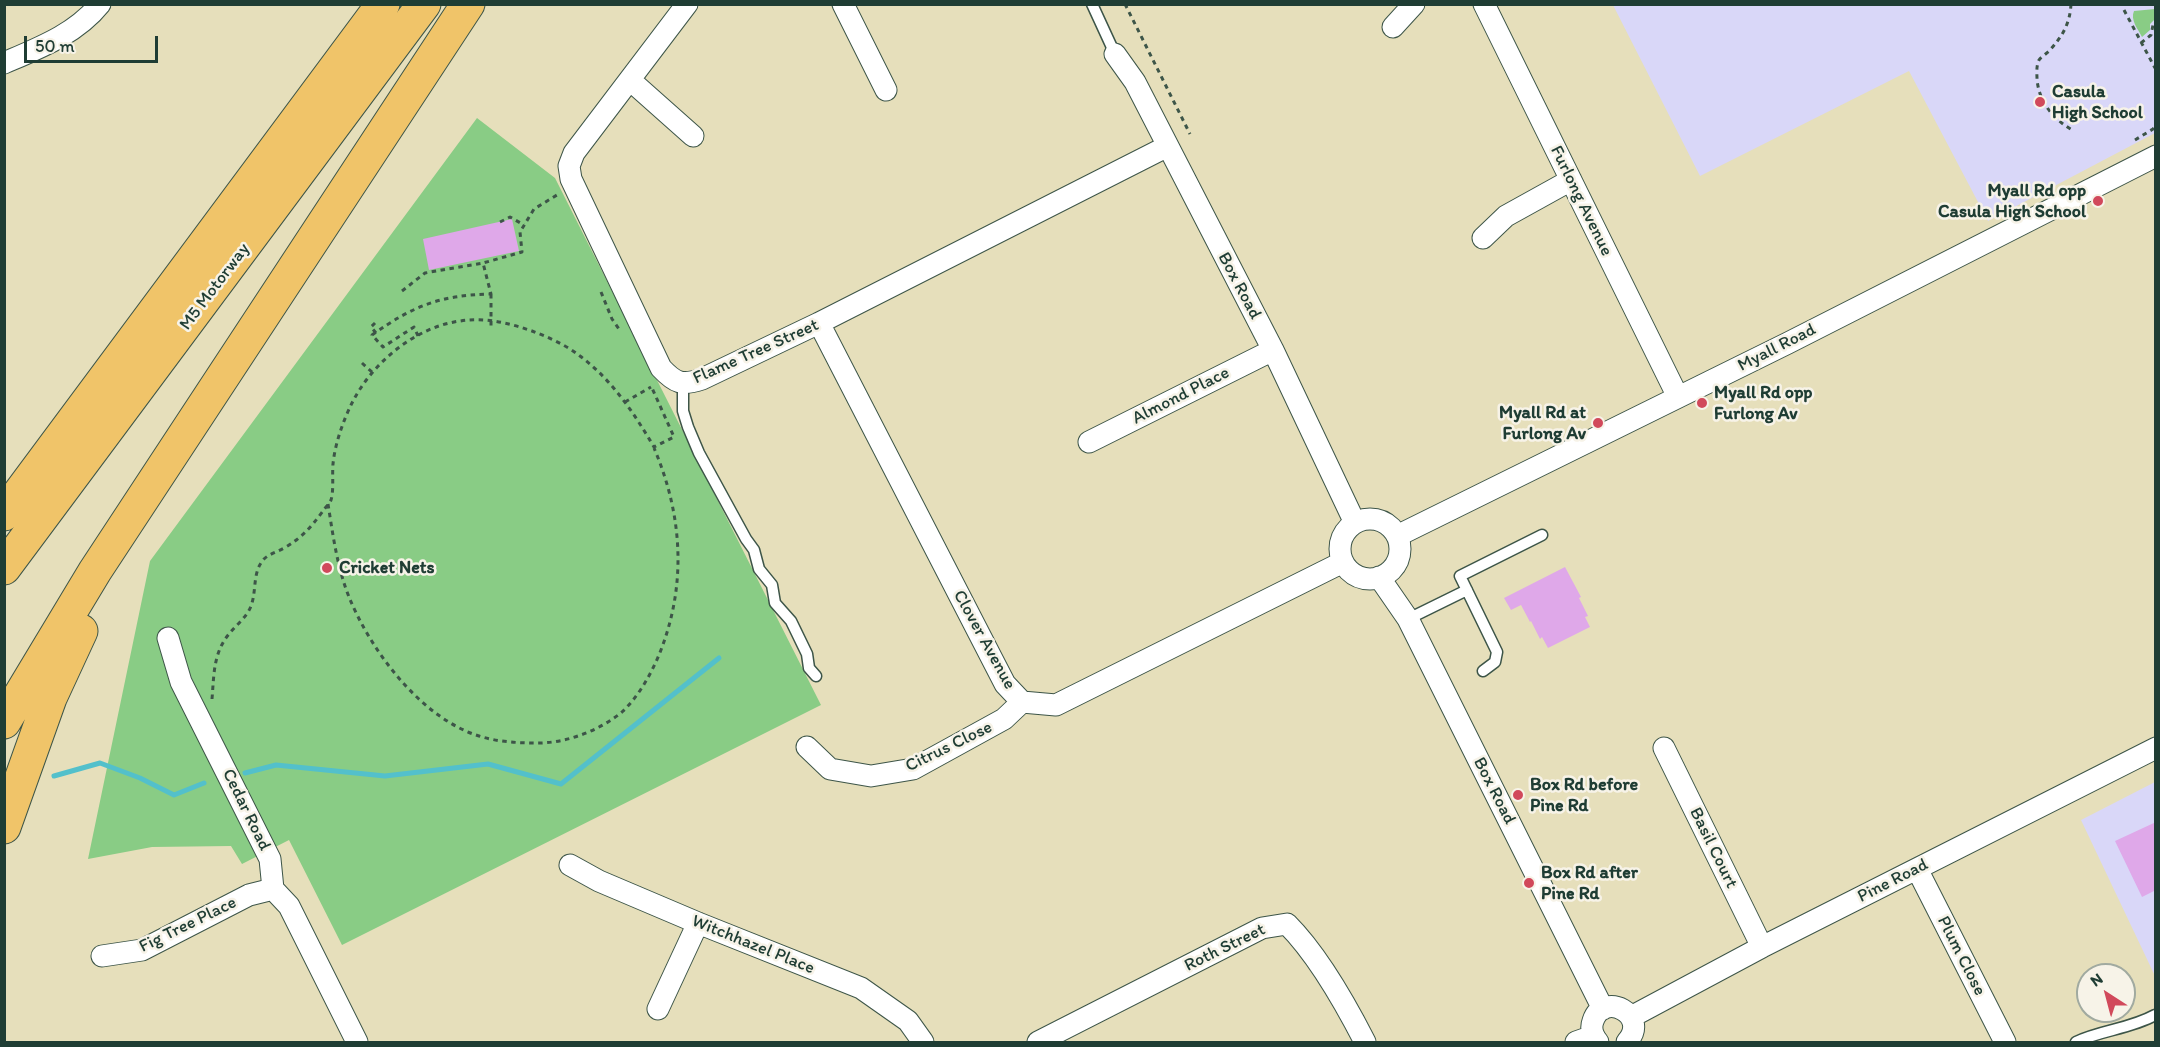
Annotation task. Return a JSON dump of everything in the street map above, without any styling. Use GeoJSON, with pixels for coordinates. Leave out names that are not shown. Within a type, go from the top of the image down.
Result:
{"type":"FeatureCollection","features":[{"type":"Feature","properties":{"kind":"highway","name":"M5 Motorway"},"geometry":{"type":"LineString","coordinates":[[4,513],[383,4]]}},
{"type":"Feature","properties":{"kind":"highway","name":"M5 Motorway"},"geometry":{"type":"LineString","coordinates":[[4,568],[424,4]]}},
{"type":"Feature","properties":{"kind":"highway"},"geometry":{"type":"LineString","coordinates":[[4,723],[94,572],[468,4]]}},
{"type":"Feature","properties":{"kind":"highway"},"geometry":{"type":"LineString","coordinates":[[4,827],[50,698],[82,628],[108,580],[408,94]]}},
{"type":"Feature","properties":{"kind":"street"},"geometry":{"type":"LineString","coordinates":[[4,63],[65,35],[93,13],[100,4]]}},
{"type":"Feature","properties":{"kind":"street","name":"Flame Tree Street"},"geometry":{"type":"LineString","coordinates":[[687,4],[574,153],[569,166],[571,179],[661,368],[677,381],[689,384],[702,379],[819,323],[1166,147]]}},
{"type":"Feature","properties":{"kind":"street"},"geometry":{"type":"LineString","coordinates":[[843,4],[886,90]]}},
{"type":"Feature","properties":{"kind":"street"},"geometry":{"type":"LineString","coordinates":[[1393,27],[1414,4]]}},
{"type":"Feature","properties":{"kind":"street","name":"Furlong Avenue"},"geometry":{"type":"LineString","coordinates":[[1484,4],[1678,397]]}},
{"type":"Feature","properties":{"kind":"street","name":"Box Road"},"geometry":{"type":"LineString","coordinates":[[1115,54],[1134,82],[1273,350],[1355,522]]}},
{"type":"Feature","properties":{"kind":"street"},"geometry":{"type":"LineString","coordinates":[[630,80],[693,136]]}},
{"type":"Feature","properties":{"kind":"street","name":"Myall Road"},"geometry":{"type":"LineString","coordinates":[[1397,536],[1788,343],[2156,156]]}},
{"type":"Feature","properties":{"kind":"street"},"geometry":{"type":"LineString","coordinates":[[1483,238],[1506,216],[1571,180]]}},
{"type":"Feature","properties":{"kind":"street","name":"Clover Avenue"},"geometry":{"type":"LineString","coordinates":[[819,323],[1005,684],[1022,702],[1056,705],[1343,562]]}},
{"type":"Feature","properties":{"kind":"street","name":"Almond Place"},"geometry":{"type":"LineString","coordinates":[[1089,442],[1273,350]]}},
{"type":"Feature","properties":{"kind":"street"},"geometry":{"type":"LineString","coordinates":[[1374,519],[1392,528],[1400,546],[1399,556],[1388,573],[1379,577],[1360,577],[1351,572],[1343,562],[1340,546],[1342,537],[1355,522],[1374,519]]}},
{"type":"Feature","properties":{"kind":"street","name":"Box Road"},"geometry":{"type":"LineString","coordinates":[[1379,577],[1408,619],[1603,1009]]}},
{"type":"Feature","properties":{"kind":"street","name":"Cedar Road"},"geometry":{"type":"LineString","coordinates":[[168,638],[181,682],[270,859],[273,889]]}},
{"type":"Feature","properties":{"kind":"street","name":"Citrus Close"},"geometry":{"type":"LineString","coordinates":[[807,747],[830,769],[871,776],[913,769],[1004,719],[1022,702]]}},
{"type":"Feature","properties":{"kind":"street","name":"Basil Court"},"geometry":{"type":"LineString","coordinates":[[1664,748],[1762,947]]}},
{"type":"Feature","properties":{"kind":"street","name":"Pine Road"},"geometry":{"type":"LineString","coordinates":[[1631,1017],[1762,947],[2156,748]]}},
{"type":"Feature","properties":{"kind":"street","name":"Witchhazel Place"},"geometry":{"type":"LineString","coordinates":[[570,865],[698,923],[861,988],[908,1022],[923,1042]]}},
{"type":"Feature","properties":{"kind":"street","name":"Plum Close"},"geometry":{"type":"LineString","coordinates":[[1917,869],[2005,1042]]}},
{"type":"Feature","properties":{"kind":"street"},"geometry":{"type":"LineString","coordinates":[[273,889],[289,906],[357,1042]]}},
{"type":"Feature","properties":{"kind":"street","name":"Fig Tree Place"},"geometry":{"type":"LineString","coordinates":[[102,956],[142,950],[249,896],[273,889]]}},
{"type":"Feature","properties":{"kind":"street"},"geometry":{"type":"LineString","coordinates":[[658,1009],[698,923]]}},
{"type":"Feature","properties":{"kind":"street","name":"Roth Street"},"geometry":{"type":"LineString","coordinates":[[1038,1042],[1262,928],[1287,924],[1300,938],[1343,1001],[1365,1042]]}},
{"type":"Feature","properties":{"kind":"street"},"geometry":{"type":"LineString","coordinates":[[1589,1040],[1596,1015],[1610,1007],[1620,1008],[1631,1017],[1633,1032],[1628,1042]]}},
{"type":"Feature","properties":{"kind":"lane"},"geometry":{"type":"LineString","coordinates":[[1092,4],[1115,54]]}},
{"type":"Feature","properties":{"kind":"lane"},"geometry":{"type":"LineString","coordinates":[[677,381],[685,420],[699,453],[754,550],[759,569],[772,585],[775,603],[791,621],[807,654],[809,668],[816,676]]}},
{"type":"Feature","properties":{"kind":"lane"},"geometry":{"type":"LineString","coordinates":[[1483,671],[1495,662],[1497,652],[1460,576],[1542,535]]}},
{"type":"Feature","properties":{"kind":"lane"},"geometry":{"type":"LineString","coordinates":[[1408,619],[1467,590]]}},
{"type":"Feature","properties":{"kind":"lane"},"geometry":{"type":"LineString","coordinates":[[2076,1042],[2092,1035],[2129,1026],[2155,1015]]}},
{"type":"Feature","properties":{"kind":"path"},"geometry":{"type":"LineString","coordinates":[[1125,4],[1190,134]]}},
{"type":"Feature","properties":{"kind":"path"},"geometry":{"type":"LineString","coordinates":[[2071,4],[2067,27],[2058,41],[2039,60],[2037,70],[2042,98],[2048,109],[2055,118],[2074,131]]}},
{"type":"Feature","properties":{"kind":"path"},"geometry":{"type":"LineString","coordinates":[[2124,10],[2155,68]]}},
{"type":"Feature","properties":{"kind":"path"},"geometry":{"type":"LineString","coordinates":[[2141,43],[2153,35],[2153,25],[2156,23]]}},
{"type":"Feature","properties":{"kind":"path"},"geometry":{"type":"LineString","coordinates":[[2135,140],[2156,125]]}},
{"type":"Feature","properties":{"kind":"path"},"geometry":{"type":"LineString","coordinates":[[402,291],[424,273],[483,263],[522,252],[520,232],[534,209],[559,195],[556,187]]}},
{"type":"Feature","properties":{"kind":"path"},"geometry":{"type":"LineString","coordinates":[[500,222],[510,217],[524,225]]}},
{"type":"Feature","properties":{"kind":"path"},"geometry":{"type":"LineString","coordinates":[[483,263],[491,294],[491,328]]}},
{"type":"Feature","properties":{"kind":"path"},"geometry":{"type":"LineString","coordinates":[[600,286],[612,319],[621,331]]}},
{"type":"Feature","properties":{"kind":"path"},"geometry":{"type":"LineString","coordinates":[[418,337],[414,327],[383,347],[372,335],[398,316],[423,304],[470,294],[491,294]]}},
{"type":"Feature","properties":{"kind":"path"},"geometry":{"type":"LineString","coordinates":[[212,699],[218,652],[227,636],[250,609],[259,565],[266,557],[307,533],[328,504],[331,501],[333,461],[351,404],[372,372],[385,358],[433,328],[460,321],[492,321],[516,326],[549,337],[579,355],[612,385],[654,447],[664,470],[671,496],[677,541],[677,595],[669,630],[655,665],[641,690],[622,712],[577,737],[548,743],[512,742],[478,736],[451,723],[419,699],[395,674],[371,641],[349,596],[336,552],[328,504]]}},
{"type":"Feature","properties":{"kind":"path"},"geometry":{"type":"LineString","coordinates":[[376,322],[371,327],[376,333]]}},
{"type":"Feature","properties":{"kind":"path"},"geometry":{"type":"LineString","coordinates":[[362,363],[372,372]]}},
{"type":"Feature","properties":{"kind":"path"},"geometry":{"type":"LineString","coordinates":[[648,379],[674,438],[654,447]]}},
{"type":"Feature","properties":{"kind":"path"},"geometry":{"type":"LineString","coordinates":[[625,402],[652,388],[677,381]]}},
{"type":"Feature","properties":{"kind":"shaded area","name":"Casula High School"},"geometry":{"type":"Polygon","coordinates":[[[1613,5],[2155,5],[2155,133],[1988,221],[1909,71],[1700,176],[1613,5]]]}},
{"type":"Feature","properties":{"kind":"shaded area"},"geometry":{"type":"Polygon","coordinates":[[[2155,782],[2155,976],[2081,820],[2155,782]]]}},
{"type":"Feature","properties":{"kind":"green space"},"geometry":{"type":"Polygon","coordinates":[[[2155,9],[2155,19],[2150,24],[2150,30],[2142,37],[2134,21],[2134,11],[2155,9]]]}},
{"type":"Feature","properties":{"kind":"green space"},"geometry":{"type":"Polygon","coordinates":[[[477,118],[555,178],[821,705],[342,945],[289,840],[242,864],[231,846],[152,847],[88,859],[150,561],[477,118]]]}},
{"type":"Feature","properties":{"kind":"building"},"geometry":{"type":"Polygon","coordinates":[[[512,219],[519,251],[429,270],[423,239],[512,219]]]}},
{"type":"Feature","properties":{"kind":"building"},"geometry":{"type":"Polygon","coordinates":[[[1565,567],[1581,597],[1579,598],[1588,616],[1585,617],[1590,627],[1548,648],[1542,637],[1540,639],[1521,605],[1511,610],[1504,598],[1565,567]]]}},
{"type":"Feature","properties":{"kind":"building"},"geometry":{"type":"Polygon","coordinates":[[[2156,822],[2156,890],[2142,897],[2115,841],[2156,822]]]}},
{"type":"Feature","properties":{"kind":"waterway"},"geometry":{"type":"LineString","coordinates":[[245,773],[276,765],[385,776],[488,764],[561,784],[719,658]]}},
{"type":"Feature","properties":{"kind":"waterway"},"geometry":{"type":"LineString","coordinates":[[54,776],[100,763],[140,778],[174,795],[204,783]]}},
{"type":"Feature","properties":{"kind":"place","name":"Casula High School"},"geometry":{"type":"Point","coordinates":[2040,102]}},
{"type":"Feature","properties":{"kind":"place","name":"Myall Rd opp Casula High School"},"geometry":{"type":"Point","coordinates":[2098,201]}},
{"type":"Feature","properties":{"kind":"place","name":"Myall Rd opp Furlong Av"},"geometry":{"type":"Point","coordinates":[1702,403]}},
{"type":"Feature","properties":{"kind":"place","name":"Myall Rd at Furlong Av"},"geometry":{"type":"Point","coordinates":[1598,423]}},
{"type":"Feature","properties":{"kind":"place","name":"Cricket Nets"},"geometry":{"type":"Point","coordinates":[327,568]}},
{"type":"Feature","properties":{"kind":"place","name":"Box Rd before Pine Rd"},"geometry":{"type":"Point","coordinates":[1518,795]}},
{"type":"Feature","properties":{"kind":"place","name":"Box Rd after Pine Rd"},"geometry":{"type":"Point","coordinates":[1529,883]}}]}
